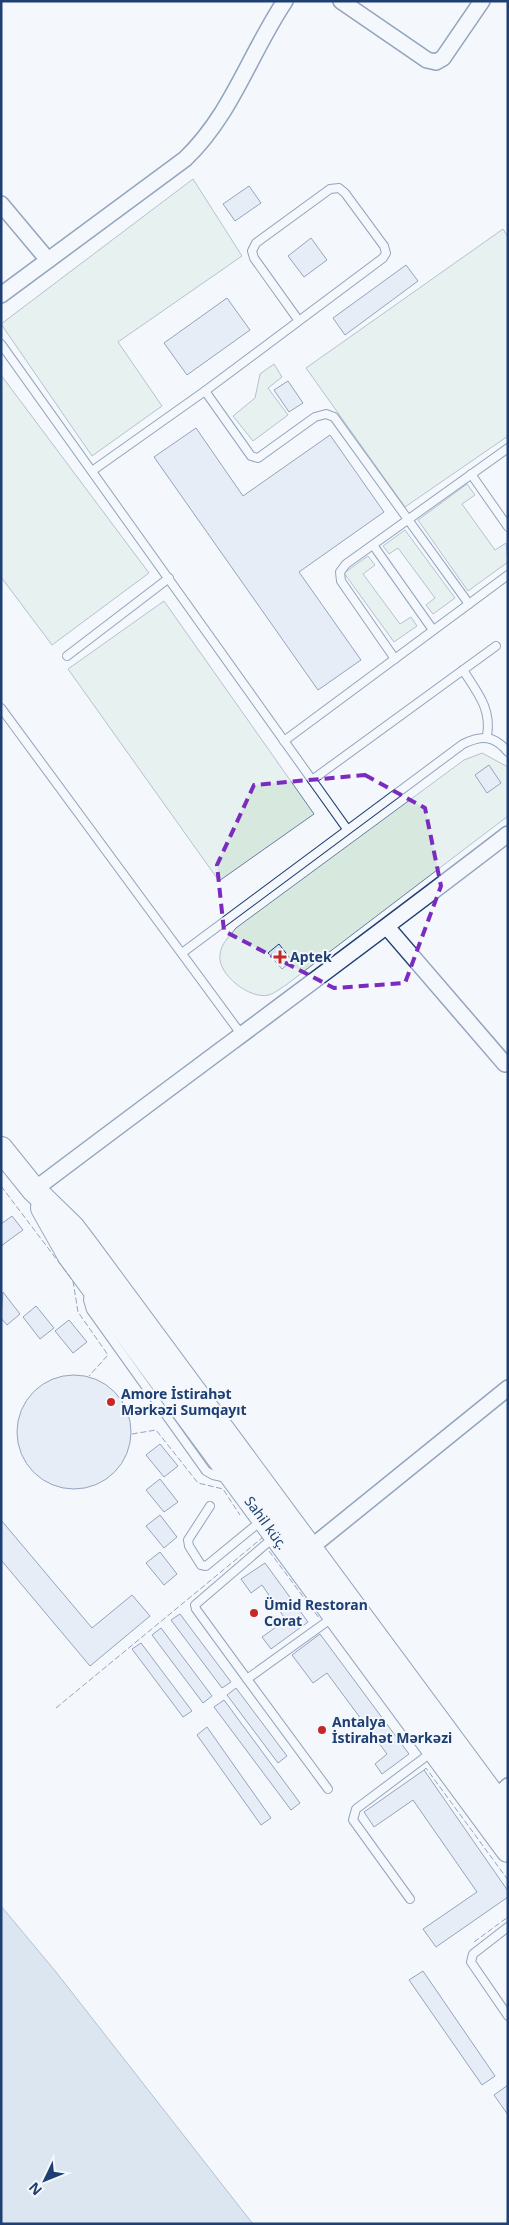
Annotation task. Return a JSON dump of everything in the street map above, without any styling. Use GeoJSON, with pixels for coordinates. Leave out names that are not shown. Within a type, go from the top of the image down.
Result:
{"type":"FeatureCollection","features":[{"type":"Feature","properties":{"kind":"main road","name":"Sahil küç."},"geometry":{"type":"LineString","coordinates":[[1,1149],[34,1190],[81,1238],[309,1549],[503,1800]]}},
{"type":"Feature","properties":{"kind":"main road","name":"Sahil küç."},"geometry":{"type":"LineString","coordinates":[[34,1190],[62,1243],[90,1282],[433,1751],[508,1850]]}},
{"type":"Feature","properties":{"kind":"street"},"geometry":{"type":"LineString","coordinates":[[1,295],[185,159],[203,142],[218,121],[285,1]]}},
{"type":"Feature","properties":{"kind":"street"},"geometry":{"type":"LineString","coordinates":[[341,1],[427,60],[436,62],[442,58],[482,1]]}},
{"type":"Feature","properties":{"kind":"street"},"geometry":{"type":"LineString","coordinates":[[1,204],[48,260]]}},
{"type":"Feature","properties":{"kind":"street"},"geometry":{"type":"LineString","coordinates":[[34,1190],[241,1034],[387,928],[508,834]]}},
{"type":"Feature","properties":{"kind":"street"},"geometry":{"type":"LineString","coordinates":[[387,928],[505,1064]]}},
{"type":"Feature","properties":{"kind":"street"},"geometry":{"type":"LineString","coordinates":[[309,1549],[508,1388]]}},
{"type":"Feature","properties":{"kind":"lane"},"geometry":{"type":"LineString","coordinates":[[92,471],[205,391],[383,258],[386,253],[384,246],[339,188],[330,188],[256,242],[252,252],[254,258],[298,321]]}},
{"type":"Feature","properties":{"kind":"lane"},"geometry":{"type":"LineString","coordinates":[[1,344],[347,829]]}},
{"type":"Feature","properties":{"kind":"lane"},"geometry":{"type":"LineString","coordinates":[[205,391],[251,456],[258,458],[320,414],[334,417],[469,604]]}},
{"type":"Feature","properties":{"kind":"lane"},"geometry":{"type":"LineString","coordinates":[[395,659],[341,581],[340,572],[346,564],[508,448]]}},
{"type":"Feature","properties":{"kind":"lane"},"geometry":{"type":"LineString","coordinates":[[471,474],[508,527]]}},
{"type":"Feature","properties":{"kind":"lane"},"geometry":{"type":"LineString","coordinates":[[373,545],[434,630]]}},
{"type":"Feature","properties":{"kind":"lane"},"geometry":{"type":"LineString","coordinates":[[284,740],[508,575]]}},
{"type":"Feature","properties":{"kind":"lane"},"geometry":{"type":"LineString","coordinates":[[67,656],[168,578]]}},
{"type":"Feature","properties":{"kind":"lane"},"geometry":{"type":"LineString","coordinates":[[312,780],[496,646]]}},
{"type":"Feature","properties":{"kind":"lane"},"geometry":{"type":"LineString","coordinates":[[463,670],[487,710],[489,726],[487,736]]}},
{"type":"Feature","properties":{"kind":"lane"},"geometry":{"type":"LineString","coordinates":[[1,708],[241,1034]]}},
{"type":"Feature","properties":{"kind":"lane"},"geometry":{"type":"LineString","coordinates":[[182,953],[463,744],[474,738],[487,736],[496,740],[508,752]]}},
{"type":"Feature","properties":{"kind":"lane"},"geometry":{"type":"LineString","coordinates":[[210,1506],[188,1540],[189,1546],[201,1565],[206,1566],[269,1528]]}},
{"type":"Feature","properties":{"kind":"lane"},"geometry":{"type":"LineString","coordinates":[[269,1528],[196,1605],[196,1609],[328,1790]]}},
{"type":"Feature","properties":{"kind":"lane"},"geometry":{"type":"LineString","coordinates":[[248,1679],[334,1616]]}},
{"type":"Feature","properties":{"kind":"lane"},"geometry":{"type":"LineString","coordinates":[[410,1899],[354,1820],[356,1809],[433,1751]]}},
{"type":"Feature","properties":{"kind":"lane"},"geometry":{"type":"LineString","coordinates":[[508,1927],[473,1954],[471,1962],[508,2016]]}},
{"type":"Feature","properties":{"kind":"highlighted area"},"geometry":{"type":"Polygon","coordinates":[[[365,775],[425,808],[441,886],[405,983],[334,988],[224,931],[217,865],[254,785],[365,775]]]}},
{"type":"Feature","properties":{"kind":"shaded area"},"geometry":{"type":"Polygon","coordinates":[[[193,179],[242,256],[118,342],[162,406],[92,456],[1,324],[193,179]]]}},
{"type":"Feature","properties":{"kind":"shaded area"},"geometry":{"type":"Polygon","coordinates":[[[503,229],[508,237],[508,436],[405,507],[306,368],[503,229]]]}},
{"type":"Feature","properties":{"kind":"shaded area"},"geometry":{"type":"Polygon","coordinates":[[[274,364],[282,377],[268,388],[288,415],[253,441],[233,416],[255,398],[260,374],[274,364]]]}},
{"type":"Feature","properties":{"kind":"shaded area"},"geometry":{"type":"Polygon","coordinates":[[[1,375],[149,573],[52,645],[1,577],[1,375]]]}},
{"type":"Feature","properties":{"kind":"shaded area"},"geometry":{"type":"Polygon","coordinates":[[[467,484],[475,495],[462,504],[495,550],[506,543],[508,562],[468,591],[418,520],[467,484]]]}},
{"type":"Feature","properties":{"kind":"shaded area"},"geometry":{"type":"Polygon","coordinates":[[[405,530],[455,598],[433,614],[426,605],[435,598],[398,548],[389,554],[383,546],[405,530]]]}},
{"type":"Feature","properties":{"kind":"shaded area"},"geometry":{"type":"Polygon","coordinates":[[[368,556],[375,565],[363,574],[400,624],[411,617],[417,626],[394,642],[344,573],[368,556]]]}},
{"type":"Feature","properties":{"kind":"shaded area"},"geometry":{"type":"Polygon","coordinates":[[[164,601],[314,814],[219,881],[68,669],[164,601]]]}},
{"type":"Feature","properties":{"kind":"shaded area"},"geometry":{"type":"Polygon","coordinates":[[[482,753],[508,767],[508,816],[276,992],[269,995],[253,994],[244,990],[229,977],[220,962],[220,955],[224,944],[236,928],[464,760],[482,753]]]}},
{"type":"Feature","properties":{"kind":"water"},"geometry":{"type":"Polygon","coordinates":[[[1,1906],[56,1972],[253,2224],[1,2224],[1,1906]]]}},
{"type":"Feature","properties":{"kind":"building"},"geometry":{"type":"Polygon","coordinates":[[[249,186],[261,203],[235,221],[223,204],[249,186]]]}},
{"type":"Feature","properties":{"kind":"building"},"geometry":{"type":"Polygon","coordinates":[[[311,238],[327,260],[304,277],[288,256],[311,238]]]}},
{"type":"Feature","properties":{"kind":"building"},"geometry":{"type":"Polygon","coordinates":[[[406,265],[418,281],[345,335],[333,318],[406,265]]]}},
{"type":"Feature","properties":{"kind":"building"},"geometry":{"type":"Polygon","coordinates":[[[227,298],[250,330],[187,375],[164,343],[227,298]]]}},
{"type":"Feature","properties":{"kind":"building"},"geometry":{"type":"Polygon","coordinates":[[[288,381],[303,403],[289,412],[274,390],[288,381]]]}},
{"type":"Feature","properties":{"kind":"building"},"geometry":{"type":"Polygon","coordinates":[[[196,428],[243,496],[330,435],[384,512],[299,572],[361,660],[318,690],[154,457],[196,428]]]}},
{"type":"Feature","properties":{"kind":"building"},"geometry":{"type":"Polygon","coordinates":[[[489,765],[501,783],[487,793],[475,775],[489,765]]]}},
{"type":"Feature","properties":{"kind":"building"},"geometry":{"type":"Polygon","coordinates":[[[279,944],[292,961],[282,969],[268,953],[279,944]]]}},
{"type":"Feature","properties":{"kind":"building"},"geometry":{"type":"Polygon","coordinates":[[[12,1216],[23,1230],[1,1246],[1,1224],[12,1216]]]}},
{"type":"Feature","properties":{"kind":"building"},"geometry":{"type":"Polygon","coordinates":[[[3,1292],[20,1314],[7,1325],[1,1318],[3,1292]]]}},
{"type":"Feature","properties":{"kind":"building"},"geometry":{"type":"Polygon","coordinates":[[[36,1306],[54,1328],[40,1339],[23,1317],[36,1306]]]}},
{"type":"Feature","properties":{"kind":"building"},"geometry":{"type":"Polygon","coordinates":[[[69,1320],[87,1342],[73,1353],[55,1331],[69,1320]]]}},
{"type":"Feature","properties":{"kind":"building"},"geometry":{"type":"Polygon","coordinates":[[[74,1375],[96,1379],[114,1392],[127,1410],[131,1432],[127,1454],[114,1472],[96,1485],[74,1489],[52,1485],[34,1472],[21,1454],[17,1432],[21,1410],[34,1392],[52,1379],[74,1375]]]}},
{"type":"Feature","properties":{"kind":"building"},"geometry":{"type":"Polygon","coordinates":[[[160,1444],[178,1466],[164,1477],[146,1455],[160,1444]]]}},
{"type":"Feature","properties":{"kind":"building"},"geometry":{"type":"Polygon","coordinates":[[[160,1479],[178,1502],[164,1512],[146,1490],[160,1479]]]}},
{"type":"Feature","properties":{"kind":"building"},"geometry":{"type":"Polygon","coordinates":[[[160,1515],[177,1537],[164,1548],[146,1526],[160,1515]]]}},
{"type":"Feature","properties":{"kind":"building"},"geometry":{"type":"Polygon","coordinates":[[[1,1520],[92,1628],[132,1595],[150,1616],[90,1666],[1,1560],[1,1520]]]}},
{"type":"Feature","properties":{"kind":"building"},"geometry":{"type":"Polygon","coordinates":[[[160,1552],[177,1574],[164,1585],[146,1563],[160,1552]]]}},
{"type":"Feature","properties":{"kind":"building"},"geometry":{"type":"Polygon","coordinates":[[[265,1563],[308,1622],[271,1649],[262,1637],[286,1620],[262,1585],[251,1593],[241,1579],[265,1563]]]}},
{"type":"Feature","properties":{"kind":"building"},"geometry":{"type":"Polygon","coordinates":[[[180,1614],[231,1682],[222,1688],[171,1620],[180,1614]]]}},
{"type":"Feature","properties":{"kind":"building"},"geometry":{"type":"Polygon","coordinates":[[[161,1628],[212,1696],[203,1703],[152,1635],[161,1628]]]}},
{"type":"Feature","properties":{"kind":"building"},"geometry":{"type":"Polygon","coordinates":[[[320,1634],[409,1754],[382,1774],[375,1764],[387,1754],[327,1673],[313,1683],[292,1655],[320,1634]]]}},
{"type":"Feature","properties":{"kind":"building"},"geometry":{"type":"Polygon","coordinates":[[[141,1643],[192,1711],[183,1717],[132,1649],[141,1643]]]}},
{"type":"Feature","properties":{"kind":"building"},"geometry":{"type":"Polygon","coordinates":[[[236,1688],[287,1756],[278,1763],[227,1695],[236,1688]]]}},
{"type":"Feature","properties":{"kind":"building"},"geometry":{"type":"Polygon","coordinates":[[[224,1700],[300,1803],[291,1810],[214,1707],[224,1700]]]}},
{"type":"Feature","properties":{"kind":"building"},"geometry":{"type":"Polygon","coordinates":[[[207,1727],[271,1818],[261,1825],[197,1735],[207,1727]]]}},
{"type":"Feature","properties":{"kind":"building"},"geometry":{"type":"Polygon","coordinates":[[[424,1770],[508,1891],[508,1897],[436,1947],[423,1929],[477,1892],[413,1800],[374,1827],[364,1812],[424,1770]]]}},
{"type":"Feature","properties":{"kind":"building"},"geometry":{"type":"Polygon","coordinates":[[[423,1971],[495,2076],[482,2085],[409,1980],[423,1971]]]}},
{"type":"Feature","properties":{"kind":"building"},"geometry":{"type":"Polygon","coordinates":[[[508,2085],[508,2115],[494,2095],[508,2085]]]}},
{"type":"Feature","properties":{"kind":"fence"},"geometry":{"type":"LineString","coordinates":[[1,1186],[73,1281],[78,1312],[108,1355],[89,1376]]}},
{"type":"Feature","properties":{"kind":"fence"},"geometry":{"type":"LineString","coordinates":[[132,1434],[156,1430],[198,1483],[223,1489],[240,1515]]}},
{"type":"Feature","properties":{"kind":"fence"},"geometry":{"type":"LineString","coordinates":[[56,1708],[262,1538]]}},
{"type":"Feature","properties":{"kind":"fence"},"geometry":{"type":"LineString","coordinates":[[269,1551],[319,1618]]}},
{"type":"Feature","properties":{"kind":"fence"},"geometry":{"type":"LineString","coordinates":[[424,1770],[426,1768],[508,1880]]}},
{"type":"Feature","properties":{"kind":"fence"},"geometry":{"type":"LineString","coordinates":[[474,1942],[508,1917]]}},
{"type":"Feature","properties":{"kind":"place","name":"Aptek"},"geometry":{"type":"Point","coordinates":[280,957]}},
{"type":"Feature","properties":{"kind":"place","name":"Amore İstirahət Mərkəzi Sumqayıt"},"geometry":{"type":"Point","coordinates":[111,1402]}},
{"type":"Feature","properties":{"kind":"place","name":"Ümid Restoran Corat"},"geometry":{"type":"Point","coordinates":[254,1613]}},
{"type":"Feature","properties":{"kind":"place","name":"Antalya İstirahət Mərkəzi"},"geometry":{"type":"Point","coordinates":[322,1730]}}]}
